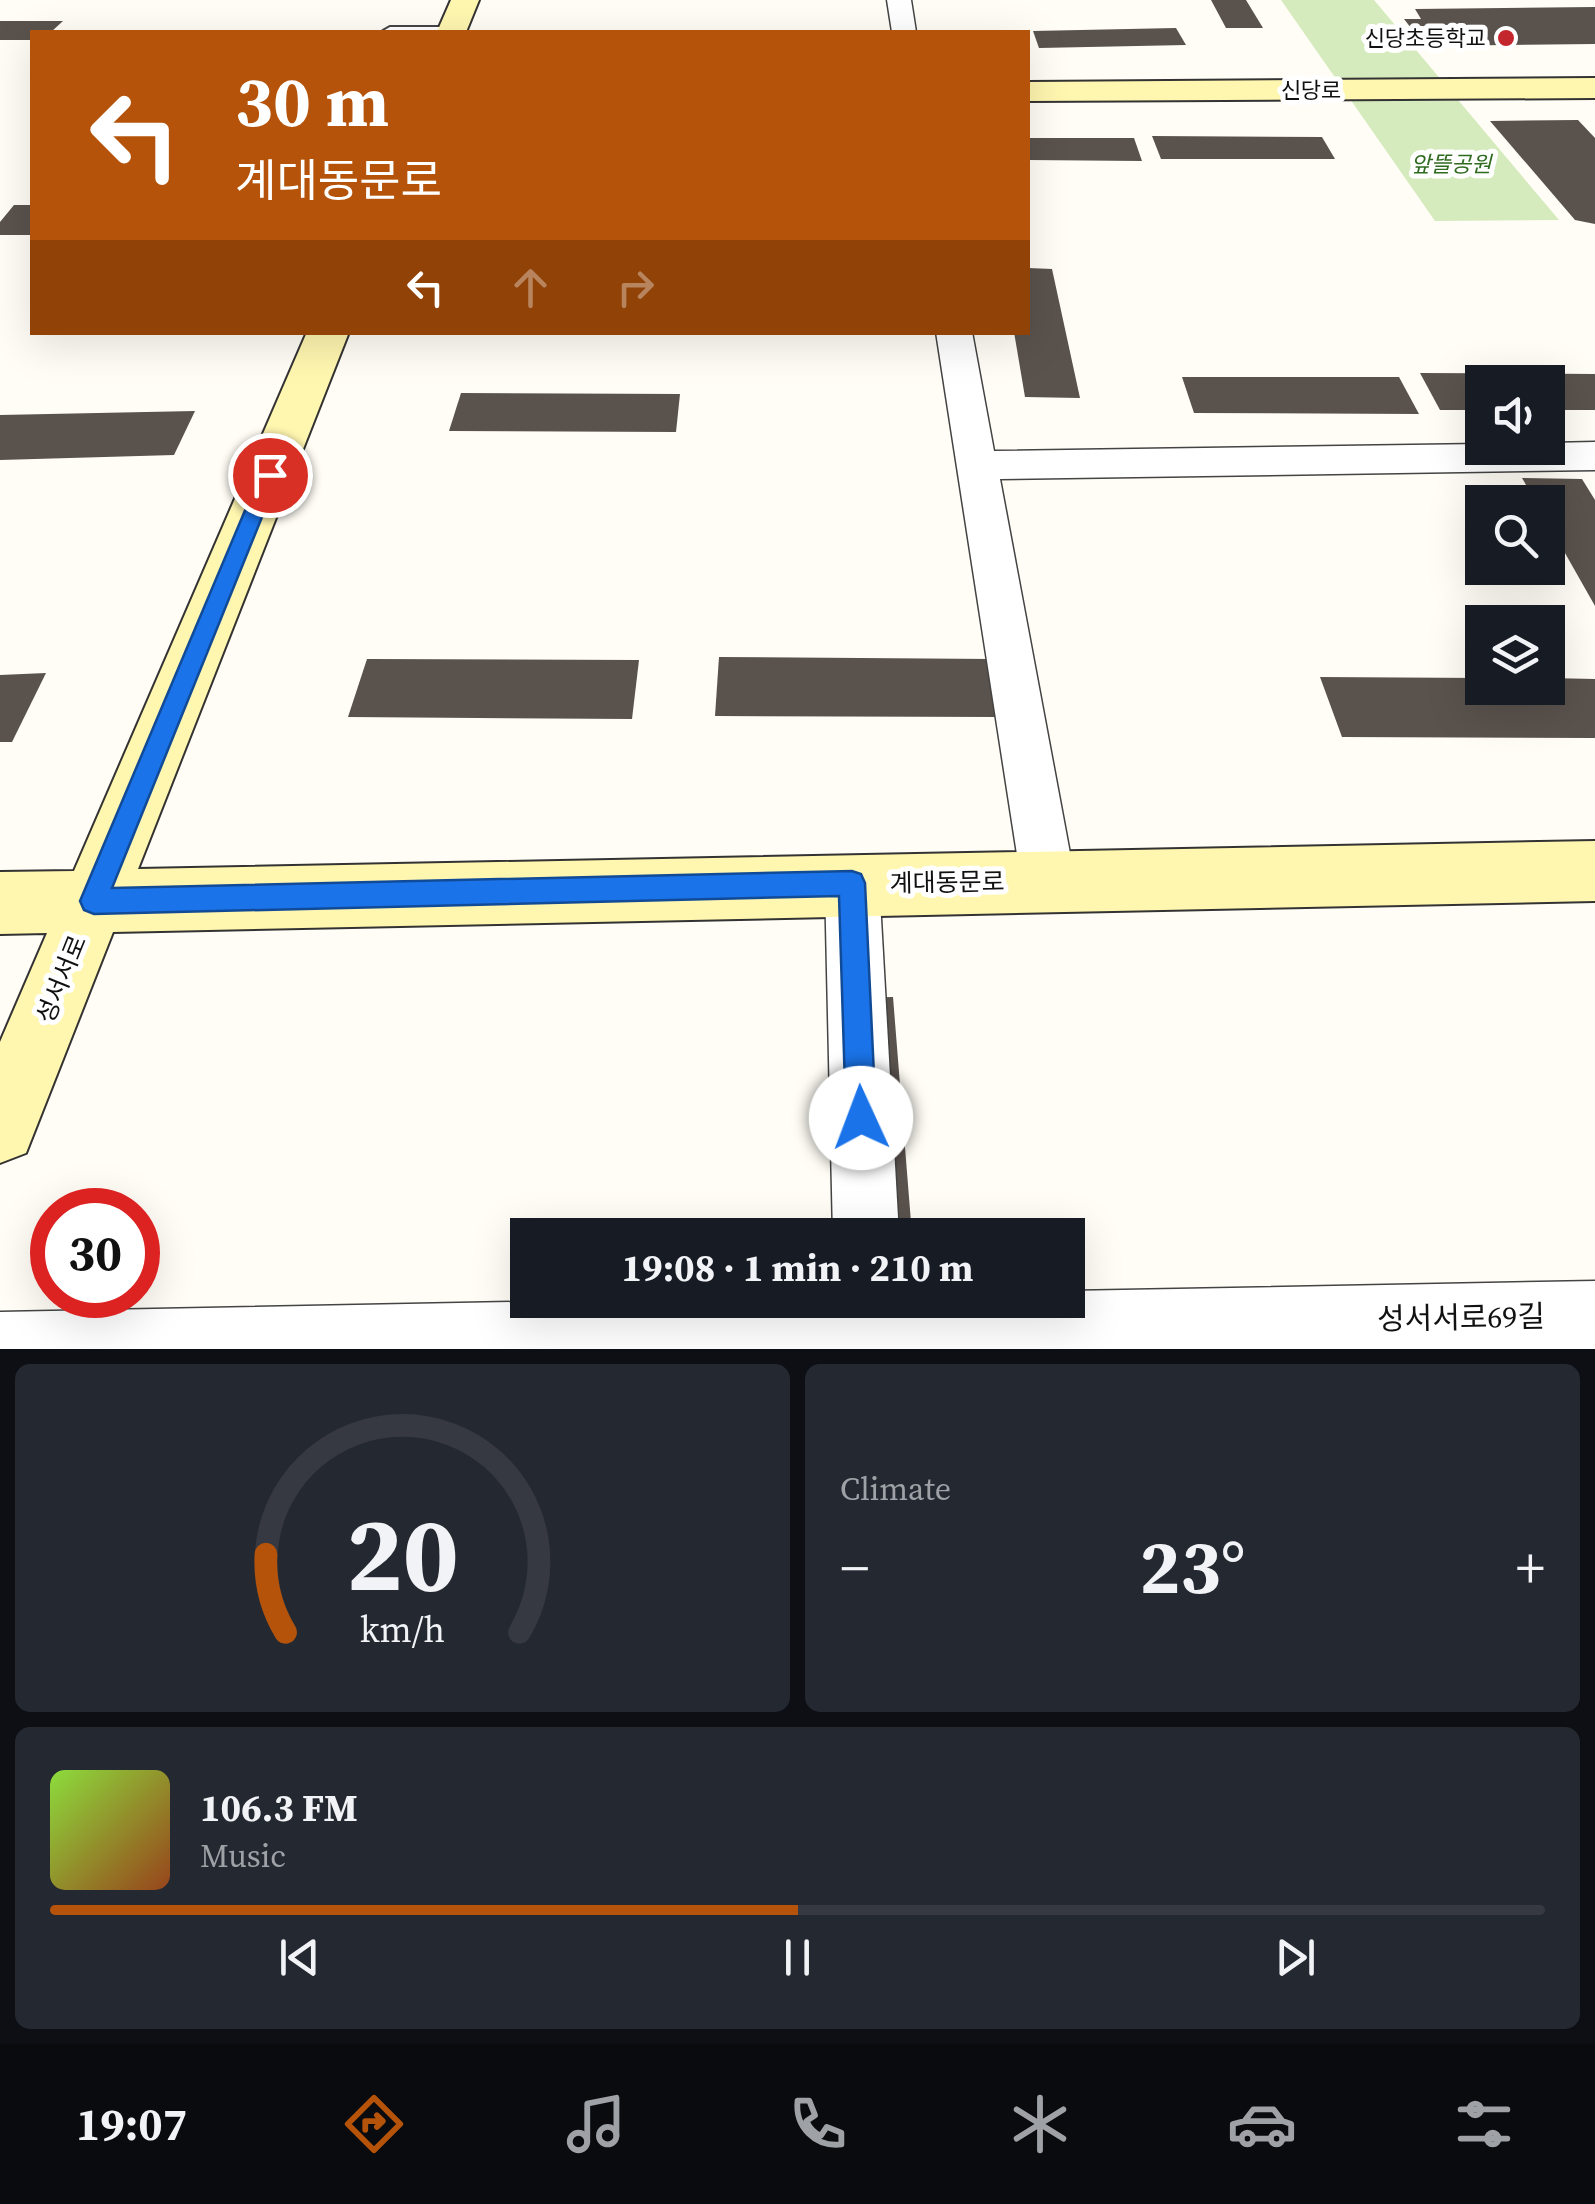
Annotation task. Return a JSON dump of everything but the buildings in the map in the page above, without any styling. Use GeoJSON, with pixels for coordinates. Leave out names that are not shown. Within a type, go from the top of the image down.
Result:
{"type":"FeatureCollection","features":[{"type":"Feature","properties":{"kind":"main road"},"geometry":{"type":"LineString","coordinates":[[453,30],[465,0]]}},
{"type":"Feature","properties":{"kind":"main road","name":"신당로"},"geometry":{"type":"LineString","coordinates":[[1030,92],[1595,88]]}},
{"type":"Feature","properties":{"kind":"main road","name":"성서서로"},"geometry":{"type":"LineString","coordinates":[[0,1127],[327,335]]}},
{"type":"Feature","properties":{"kind":"main road","name":"계대동문로"},"geometry":{"type":"LineString","coordinates":[[0,903],[1595,870]]}},
{"type":"Feature","properties":{"kind":"street"},"geometry":{"type":"LineString","coordinates":[[899,0],[904,30]]}},
{"type":"Feature","properties":{"kind":"street"},"geometry":{"type":"LineString","coordinates":[[955,335],[1048,880]]}},
{"type":"Feature","properties":{"kind":"street"},"geometry":{"type":"LineString","coordinates":[[977,464],[1595,456]]}},
{"type":"Feature","properties":{"kind":"street"},"geometry":{"type":"LineString","coordinates":[[852,883],[865,1218]]}},
{"type":"Feature","properties":{"kind":"street","name":"성서서로69길"},"geometry":{"type":"LineString","coordinates":[[0,1347],[444,1344],[870,1326],[1330,1334],[1595,1316]]}},
{"type":"Feature","properties":{"kind":"green space","name":"앞뜰공원"},"geometry":{"type":"Polygon","coordinates":[[[1281,0],[1374,0],[1559,220],[1435,221],[1281,0]]]}},
{"type":"Feature","properties":{"kind":"place","name":"신당초등학교"},"geometry":{"type":"Point","coordinates":[1506,38]}},
{"type":"Feature","properties":{"kind":"route"},"geometry":{"type":"LineString","coordinates":[[270,475],[94,901],[852,883],[861,1118]]}}]}
